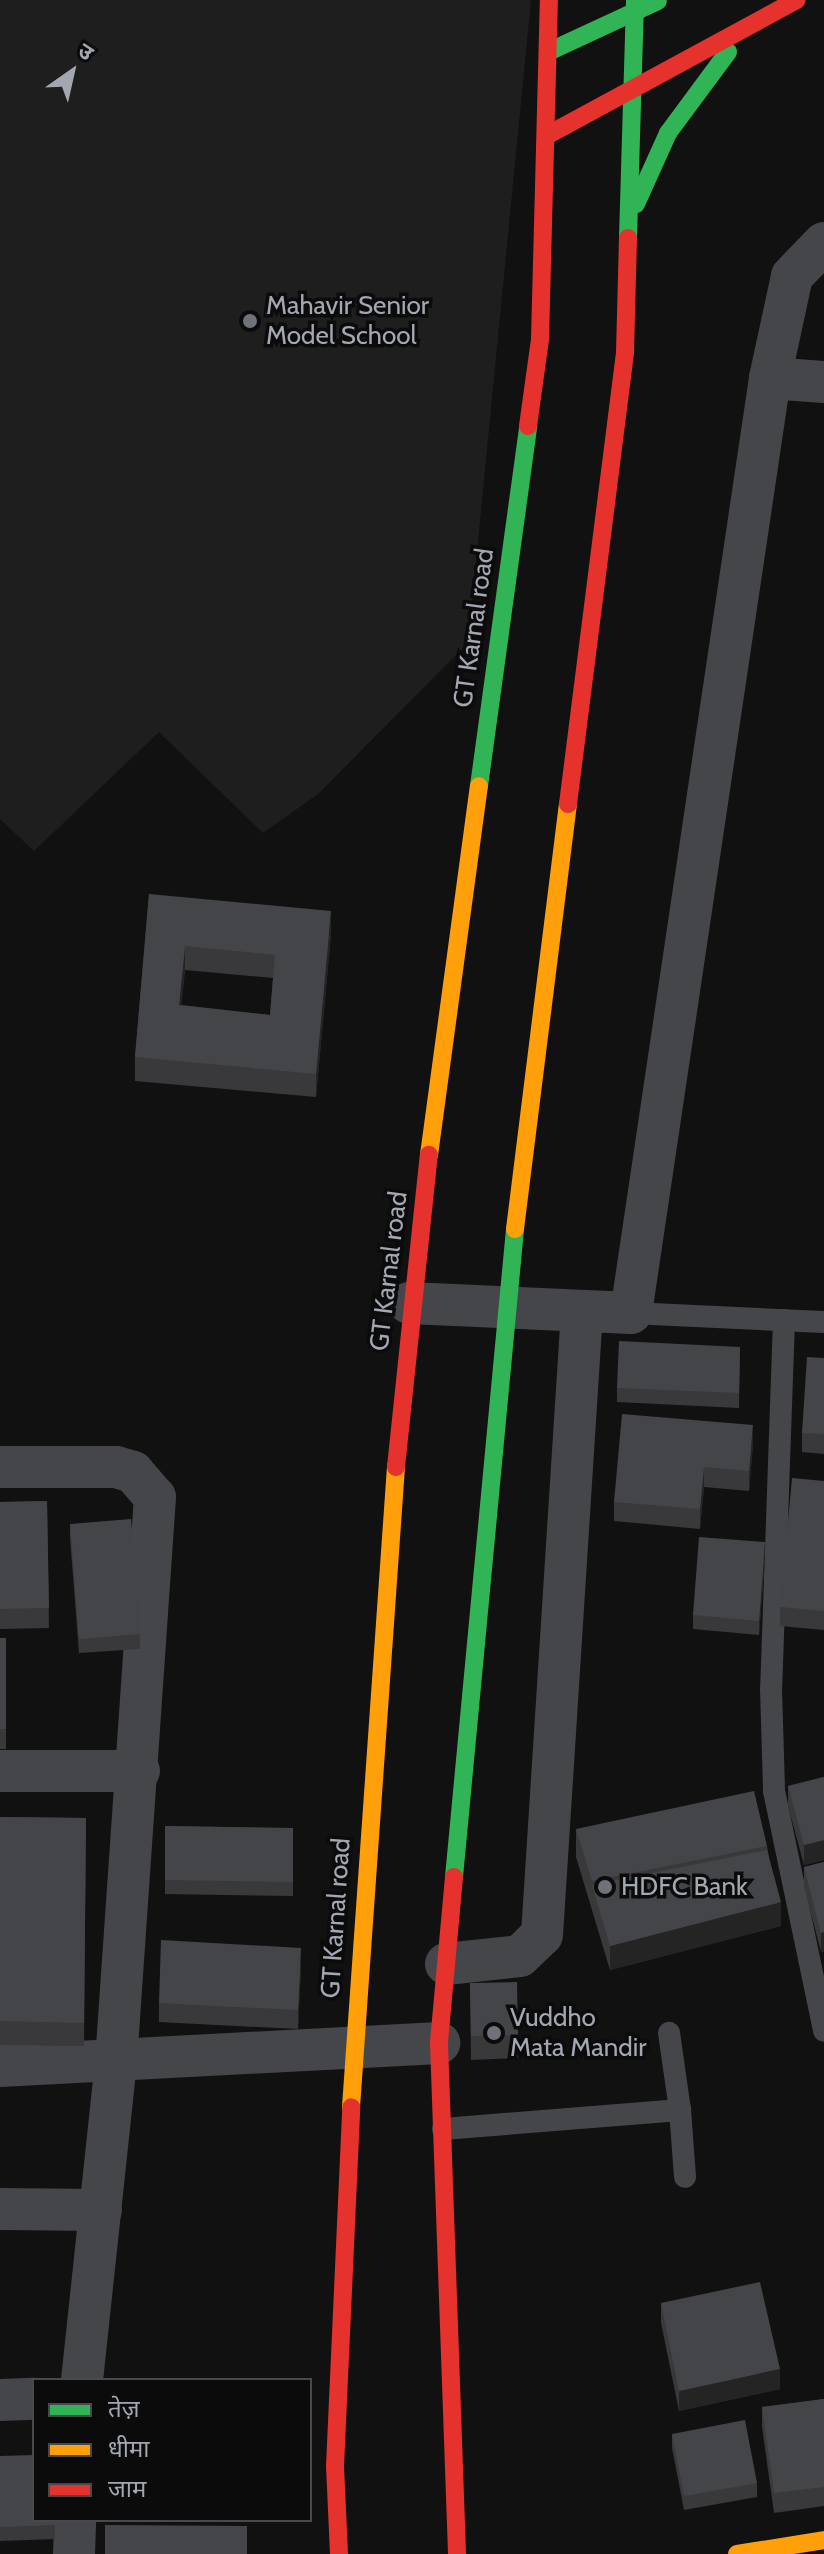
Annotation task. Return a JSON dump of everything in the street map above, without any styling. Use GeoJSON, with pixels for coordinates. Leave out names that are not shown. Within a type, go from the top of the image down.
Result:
{"type":"FeatureCollection","features":[{"type":"Feature","properties":{"kind":"main road","name":"GT Karnal road"},"geometry":{"type":"LineString","coordinates":[[339,2554],[324,2395],[409,1303],[540,339],[549,0]]}},
{"type":"Feature","properties":{"kind":"main road"},"geometry":{"type":"LineString","coordinates":[[548,52],[635,7],[660,0]]}},
{"type":"Feature","properties":{"kind":"main road"},"geometry":{"type":"LineString","coordinates":[[546,136],[632,95],[797,0]]}},
{"type":"Feature","properties":{"kind":"main road"},"geometry":{"type":"LineString","coordinates":[[457,2554],[439,2043],[505,1307],[625,352],[635,7]]}},
{"type":"Feature","properties":{"kind":"main road"},"geometry":{"type":"LineString","coordinates":[[628,220],[703,78],[751,26]]}},
{"type":"Feature","properties":{"kind":"main road"},"geometry":{"type":"LineString","coordinates":[[737,2554],[824,2540]]}},
{"type":"Feature","properties":{"kind":"street"},"geometry":{"type":"LineString","coordinates":[[409,1303],[631,1313],[770,378],[792,276],[824,243]]}},
{"type":"Feature","properties":{"kind":"street"},"geometry":{"type":"LineString","coordinates":[[770,378],[824,382]]}},
{"type":"Feature","properties":{"kind":"street"},"geometry":{"type":"LineString","coordinates":[[446,1964],[520,1956],[542,1935],[582,1311]]}},
{"type":"Feature","properties":{"kind":"street"},"geometry":{"type":"LineString","coordinates":[[0,1467],[116,1467],[133,1472],[155,1497],[139,1771],[116,2062],[82,2378]]}},
{"type":"Feature","properties":{"kind":"street"},"geometry":{"type":"LineString","coordinates":[[0,1771],[139,1771]]}},
{"type":"Feature","properties":{"kind":"street"},"geometry":{"type":"LineString","coordinates":[[0,2066],[439,2043]]}},
{"type":"Feature","properties":{"kind":"street"},"geometry":{"type":"LineString","coordinates":[[0,2209],[101,2210]]}},
{"type":"Feature","properties":{"kind":"street"},"geometry":{"type":"LineString","coordinates":[[0,2400],[32,2399]]}},
{"type":"Feature","properties":{"kind":"street"},"geometry":{"type":"LineString","coordinates":[[74,2554],[75,2522]]}},
{"type":"Feature","properties":{"kind":"lane"},"geometry":{"type":"LineString","coordinates":[[631,1313],[824,1322]]}},
{"type":"Feature","properties":{"kind":"lane"},"geometry":{"type":"LineString","coordinates":[[784,1320],[771,1688],[774,1791],[824,2031]]}},
{"type":"Feature","properties":{"kind":"lane"},"geometry":{"type":"LineString","coordinates":[[669,2033],[680,2110],[685,2177]]}},
{"type":"Feature","properties":{"kind":"lane"},"geometry":{"type":"LineString","coordinates":[[443,2129],[680,2110]]}},
{"type":"Feature","properties":{"kind":"shaded area","name":"Mahavir Senior Model School"},"geometry":{"type":"Polygon","coordinates":[[[0,0],[531,0],[468,643],[318,794],[263,833],[159,732],[34,851],[0,819],[0,0]]]}},
{"type":"Feature","properties":{"kind":"building"},"geometry":{"type":"Polygon","coordinates":[[[149,894],[331,911],[316,1074],[135,1057],[149,894]],[[185,946],[179,1005],[270,1015],[275,955],[185,946]]]}},
{"type":"Feature","properties":{"kind":"building"},"geometry":{"type":"Polygon","coordinates":[[[619,1341],[740,1347],[739,1393],[617,1388],[619,1341]]]}},
{"type":"Feature","properties":{"kind":"building"},"geometry":{"type":"Polygon","coordinates":[[[807,1357],[824,1358],[824,1434],[802,1433],[807,1357]]]}},
{"type":"Feature","properties":{"kind":"building"},"geometry":{"type":"Polygon","coordinates":[[[622,1414],[753,1425],[749,1471],[704,1467],[700,1509],[614,1502],[622,1414]]]}},
{"type":"Feature","properties":{"kind":"building"},"geometry":{"type":"Polygon","coordinates":[[[792,1478],[824,1481],[824,1611],[780,1607],[792,1478]]]}},
{"type":"Feature","properties":{"kind":"building"},"geometry":{"type":"Polygon","coordinates":[[[47,1501],[49,1608],[0,1609],[0,1502],[47,1501]]]}},
{"type":"Feature","properties":{"kind":"building"},"geometry":{"type":"Polygon","coordinates":[[[131,1519],[140,1634],[79,1639],[70,1524],[131,1519]]]}},
{"type":"Feature","properties":{"kind":"building"},"geometry":{"type":"Polygon","coordinates":[[[699,1537],[765,1542],[759,1621],[693,1615],[699,1537]]]}},
{"type":"Feature","properties":{"kind":"building"},"geometry":{"type":"Polygon","coordinates":[[[0,1638],[6,1638],[6,1729],[0,1729],[0,1638]]]}},
{"type":"Feature","properties":{"kind":"building"},"geometry":{"type":"Polygon","coordinates":[[[824,1777],[824,1840],[804,1845],[788,1786],[824,1777]]]}},
{"type":"Feature","properties":{"kind":"building"},"geometry":{"type":"Polygon","coordinates":[[[754,1791],[767,1846],[592,1881],[576,1829],[754,1791]]]}},
{"type":"Feature","properties":{"kind":"building"},"geometry":{"type":"Polygon","coordinates":[[[0,1817],[86,1818],[84,2023],[0,2021],[0,1817]]]}},
{"type":"Feature","properties":{"kind":"building"},"geometry":{"type":"Polygon","coordinates":[[[165,1826],[293,1828],[293,1882],[165,1880],[165,1826]]]}},
{"type":"Feature","properties":{"kind":"building"},"geometry":{"type":"Polygon","coordinates":[[[767,1850],[781,1902],[610,1946],[592,1885],[767,1850]]]}},
{"type":"Feature","properties":{"kind":"building"},"geometry":{"type":"Polygon","coordinates":[[[824,1862],[824,1932],[821,1933],[804,1867],[824,1862]]]}},
{"type":"Feature","properties":{"kind":"building"},"geometry":{"type":"Polygon","coordinates":[[[161,1940],[301,1948],[298,2010],[159,2003],[161,1940]]]}},
{"type":"Feature","properties":{"kind":"building"},"geometry":{"type":"Polygon","coordinates":[[[517,1982],[518,2035],[471,2036],[470,1983],[517,1982]]]}},
{"type":"Feature","properties":{"kind":"building"},"geometry":{"type":"Polygon","coordinates":[[[760,2282],[780,2369],[679,2391],[661,2303],[760,2282]]]}},
{"type":"Feature","properties":{"kind":"building"},"geometry":{"type":"Polygon","coordinates":[[[824,2399],[824,2487],[774,2493],[762,2407],[824,2399]]]}},
{"type":"Feature","properties":{"kind":"building"},"geometry":{"type":"Polygon","coordinates":[[[745,2420],[757,2483],[684,2496],[672,2434],[745,2420]]]}},
{"type":"Feature","properties":{"kind":"building"},"geometry":{"type":"Polygon","coordinates":[[[32,2455],[32,2522],[55,2522],[55,2525],[0,2527],[0,2456],[32,2455]]]}},
{"type":"Feature","properties":{"kind":"building"},"geometry":{"type":"Polygon","coordinates":[[[105,2525],[247,2526],[247,2554],[105,2554],[105,2525]]]}},
{"type":"Feature","properties":{"kind":"traffic: fast"},"geometry":{"type":"LineString","coordinates":[[628,238],[635,0]]}},
{"type":"Feature","properties":{"kind":"traffic: fast"},"geometry":{"type":"LineString","coordinates":[[548,52],[658,1]]}},
{"type":"Feature","properties":{"kind":"traffic: fast"},"geometry":{"type":"LineString","coordinates":[[636,204],[668,133],[728,52]]}},
{"type":"Feature","properties":{"kind":"traffic: fast"},"geometry":{"type":"LineString","coordinates":[[479,786],[528,426]]}},
{"type":"Feature","properties":{"kind":"traffic: fast"},"geometry":{"type":"LineString","coordinates":[[454,1877],[515,1229]]}},
{"type":"Feature","properties":{"kind":"traffic: slow"},"geometry":{"type":"LineString","coordinates":[[429,1155],[479,786]]}},
{"type":"Feature","properties":{"kind":"traffic: slow"},"geometry":{"type":"LineString","coordinates":[[515,1229],[568,804]]}},
{"type":"Feature","properties":{"kind":"traffic: slow"},"geometry":{"type":"LineString","coordinates":[[351,2107],[396,1467]]}},
{"type":"Feature","properties":{"kind":"traffic: slow"},"geometry":{"type":"LineString","coordinates":[[737,2554],[824,2540]]}},
{"type":"Feature","properties":{"kind":"traffic: jam"},"geometry":{"type":"LineString","coordinates":[[528,426],[540,339],[549,0]]}},
{"type":"Feature","properties":{"kind":"traffic: jam"},"geometry":{"type":"LineString","coordinates":[[546,136],[797,0]]}},
{"type":"Feature","properties":{"kind":"traffic: jam"},"geometry":{"type":"LineString","coordinates":[[568,804],[625,352],[628,238]]}},
{"type":"Feature","properties":{"kind":"traffic: jam"},"geometry":{"type":"LineString","coordinates":[[396,1467],[429,1155]]}},
{"type":"Feature","properties":{"kind":"traffic: jam"},"geometry":{"type":"LineString","coordinates":[[454,1877],[439,2043],[457,2554]]}},
{"type":"Feature","properties":{"kind":"traffic: jam"},"geometry":{"type":"LineString","coordinates":[[339,2554],[335,2466],[351,2107]]}},
{"type":"Feature","properties":{"kind":"place","name":"Mahavir Senior Model School"},"geometry":{"type":"Point","coordinates":[250,321]}},
{"type":"Feature","properties":{"kind":"place","name":"HDFC Bank"},"geometry":{"type":"Point","coordinates":[605,1887]}},
{"type":"Feature","properties":{"kind":"place","name":"Vuddho Mata Mandir"},"geometry":{"type":"Point","coordinates":[494,2033]}}]}
